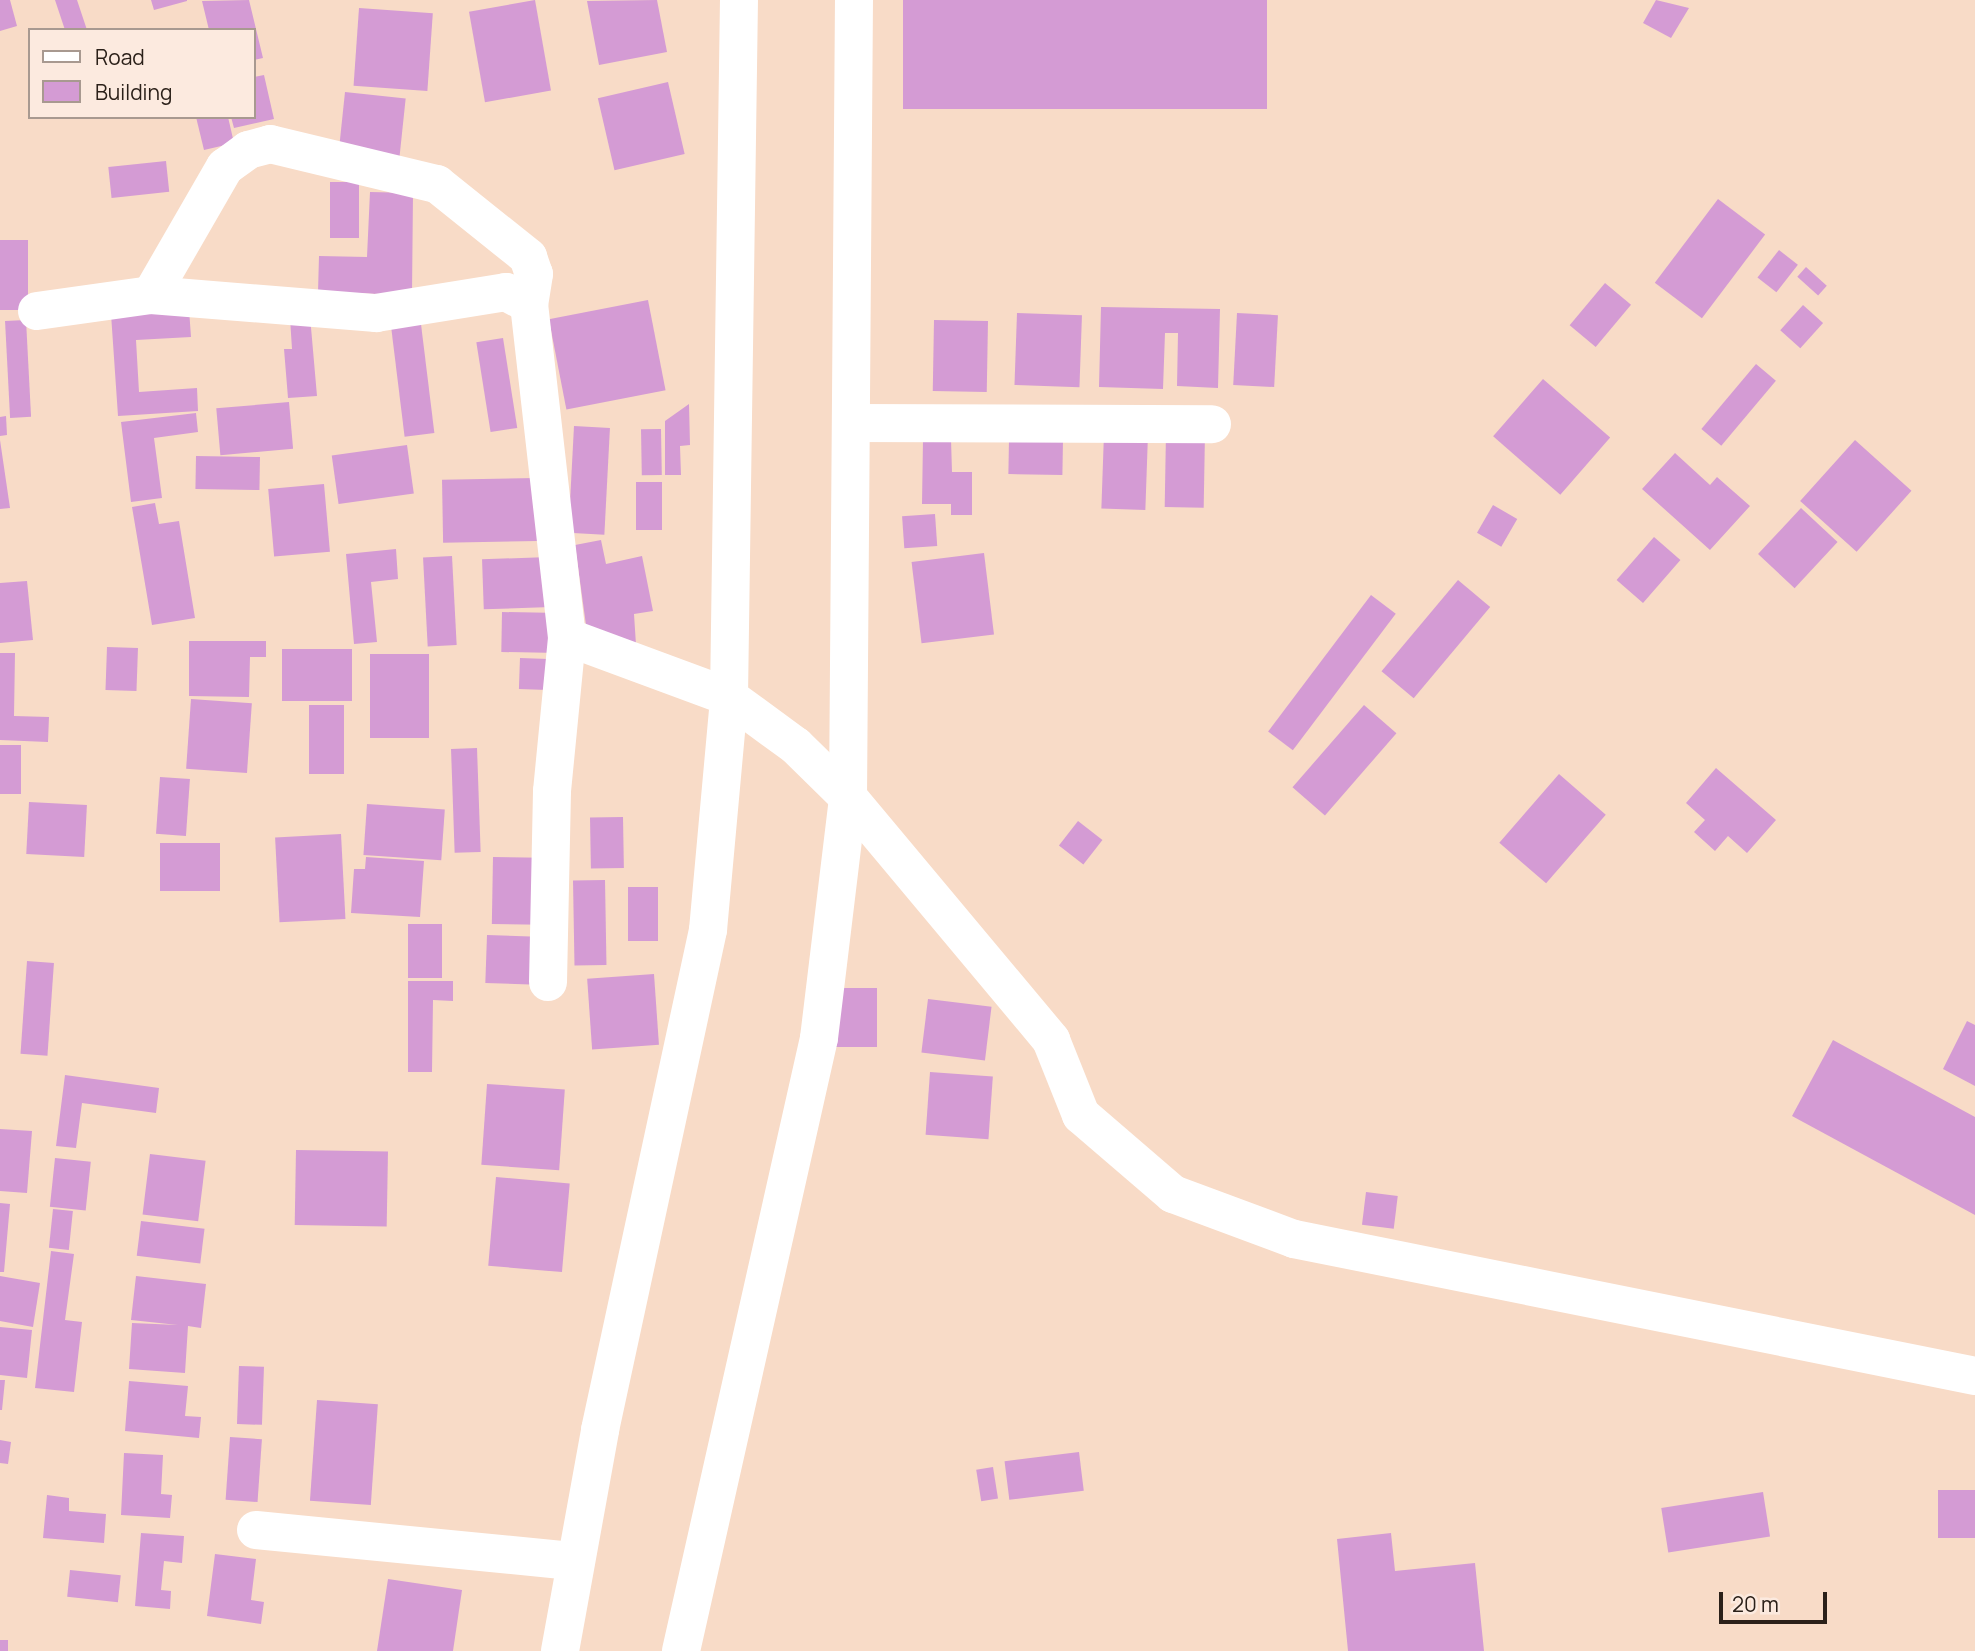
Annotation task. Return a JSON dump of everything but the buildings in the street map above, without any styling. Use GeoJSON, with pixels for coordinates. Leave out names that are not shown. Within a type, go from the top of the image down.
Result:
{"type":"FeatureCollection","features":[{"type":"Feature","properties":{"kind":"street"},"geometry":{"type":"LineString","coordinates":[[560,1651],[575,1561],[708,930],[729,697],[739,0]]}},
{"type":"Feature","properties":{"kind":"street"},"geometry":{"type":"LineString","coordinates":[[681,1651],[819,1038],[848,797],[854,0]]}},
{"type":"Feature","properties":{"kind":"street"},"geometry":{"type":"LineString","coordinates":[[151,295],[226,167],[248,150],[270,144],[437,184],[528,257],[534,274],[529,304],[567,637],[552,791],[548,982]]}},
{"type":"Feature","properties":{"kind":"street"},"geometry":{"type":"LineString","coordinates":[[37,311],[151,295],[376,313],[506,292],[529,304]]}},
{"type":"Feature","properties":{"kind":"street"},"geometry":{"type":"LineString","coordinates":[[852,423],[1212,424]]}},
{"type":"Feature","properties":{"kind":"street"},"geometry":{"type":"LineString","coordinates":[[567,637],[729,697],[796,746],[848,797],[1051,1040],[1081,1115],[1173,1195],[1294,1239],[1975,1376]]}},
{"type":"Feature","properties":{"kind":"street"},"geometry":{"type":"LineString","coordinates":[[256,1530],[575,1561]]}}]}
